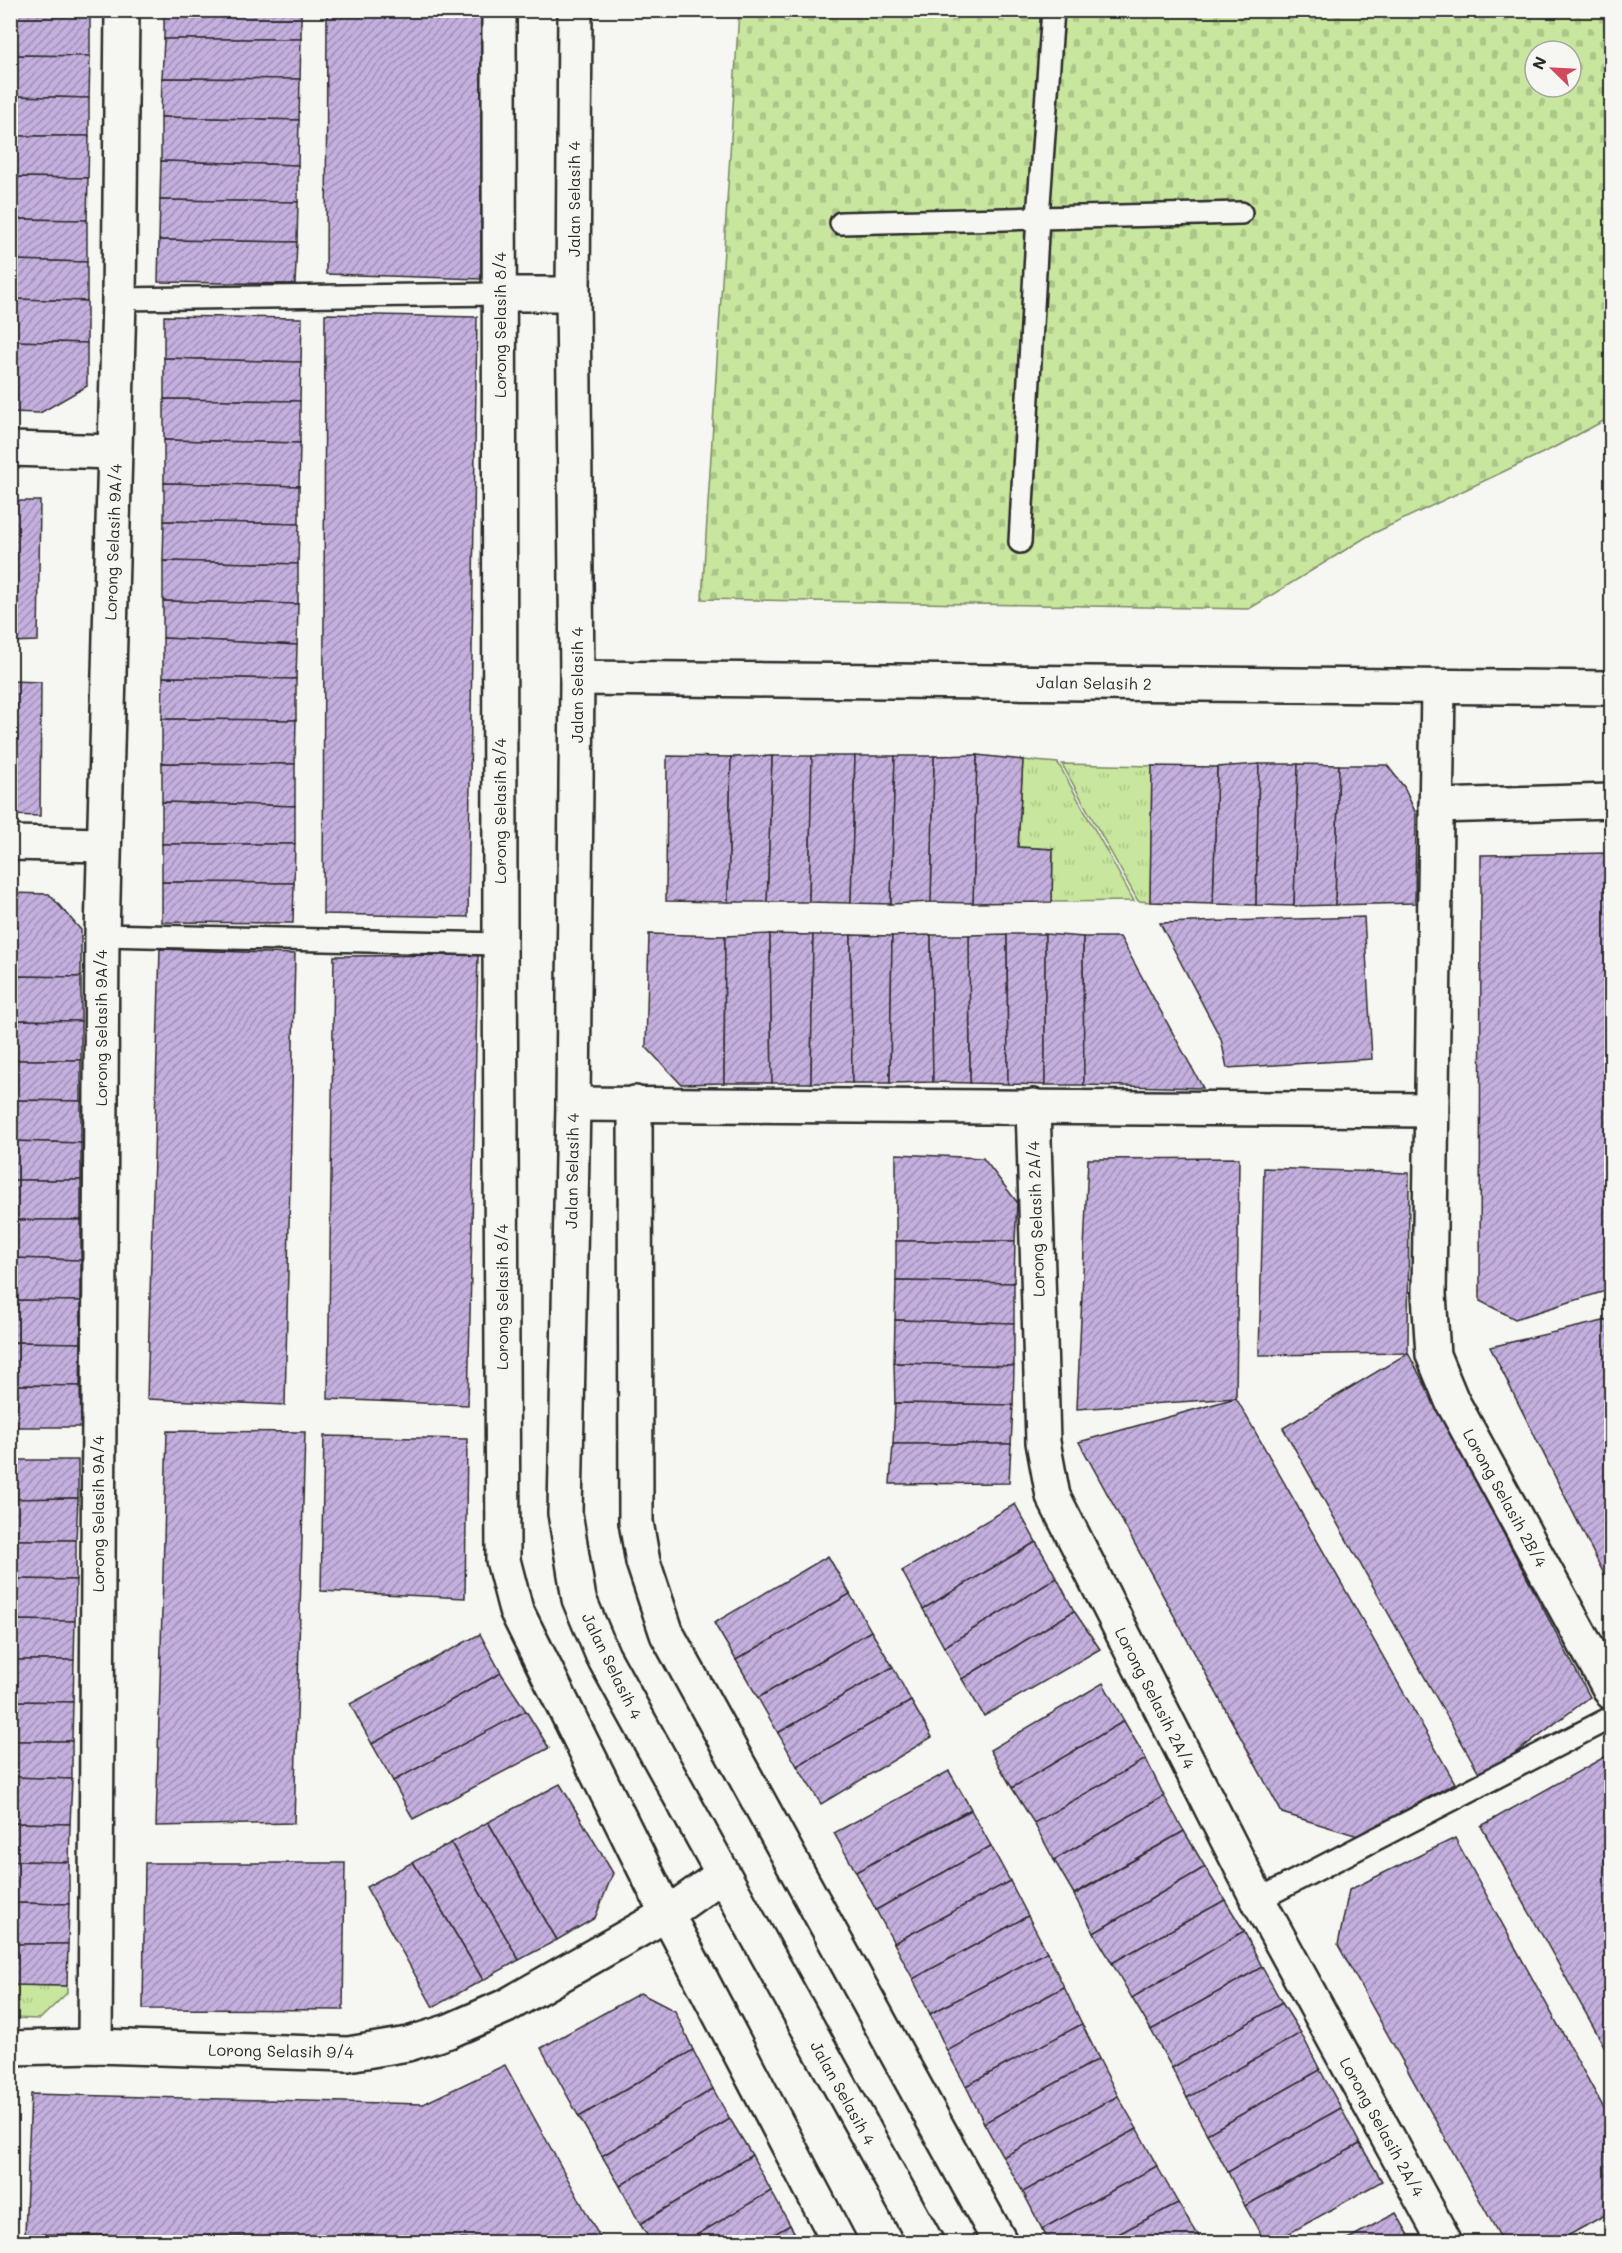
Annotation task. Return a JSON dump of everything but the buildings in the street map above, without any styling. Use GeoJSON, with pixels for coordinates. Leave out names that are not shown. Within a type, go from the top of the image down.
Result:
{"type":"FeatureCollection","features":[{"type":"Feature","properties":{"kind":"street","name":"Lorong Selasih 9A/4"},"geometry":{"type":"LineString","coordinates":[[95,2046],[102,935],[116,452],[122,10]]}},
{"type":"Feature","properties":{"kind":"street","name":"Lorong Selasih 8/4"},"geometry":{"type":"LineString","coordinates":[[499,10],[503,1560],[516,1610],[667,1914],[839,2242]]}},
{"type":"Feature","properties":{"kind":"street","name":"Jalan Selasih 4"},"geometry":{"type":"LineString","coordinates":[[575,10],[573,294],[578,678],[565,1513],[579,1599],[603,1656],[926,2242]]}},
{"type":"Feature","properties":{"kind":"street"},"geometry":{"type":"LineString","coordinates":[[500,294],[573,294]]}},
{"type":"Feature","properties":{"kind":"street"},"geometry":{"type":"LineString","coordinates":[[10,449],[116,452]]}},
{"type":"Feature","properties":{"kind":"street","name":"Jalan Selasih 2"},"geometry":{"type":"LineString","coordinates":[[578,678],[1611,688]]}},
{"type":"Feature","properties":{"kind":"street","name":"Lorong Selasih 2B/4"},"geometry":{"type":"LineString","coordinates":[[1438,687],[1429,1294],[1433,1355],[1452,1401],[1611,1693]]}},
{"type":"Feature","properties":{"kind":"street"},"geometry":{"type":"LineString","coordinates":[[1436,806],[1611,801]]}},
{"type":"Feature","properties":{"kind":"street"},"geometry":{"type":"LineString","coordinates":[[10,843],[104,845]]}},
{"type":"Feature","properties":{"kind":"street"},"geometry":{"type":"LineString","coordinates":[[635,1103],[636,1522],[643,1562],[667,1634],[1000,2242]]}},
{"type":"Feature","properties":{"kind":"street"},"geometry":{"type":"LineString","coordinates":[[573,1104],[1431,1110]]}},
{"type":"Feature","properties":{"kind":"street","name":"Lorong Selasih 2A/4"},"geometry":{"type":"LineString","coordinates":[[1033,1106],[1043,1442],[1053,1496],[1258,1900],[1445,2242]]}},
{"type":"Feature","properties":{"kind":"street","name":"Lorong Selasih 9/4"},"geometry":{"type":"LineString","coordinates":[[10,2048],[95,2046],[348,2054],[408,2043],[449,2031],[506,2006],[667,1914],[722,1875]]}},
{"type":"Feature","properties":{"kind":"lane"},"geometry":{"type":"LineString","coordinates":[[1020,542],[1038,218],[1053,10]]}},
{"type":"Feature","properties":{"kind":"lane"},"geometry":{"type":"LineString","coordinates":[[841,222],[1241,213]]}},
{"type":"Feature","properties":{"kind":"lane"},"geometry":{"type":"LineString","coordinates":[[119,299],[500,294]]}},
{"type":"Feature","properties":{"kind":"lane"},"geometry":{"type":"LineString","coordinates":[[102,935],[500,944]]}},
{"type":"Feature","properties":{"kind":"lane"},"geometry":{"type":"LineString","coordinates":[[1258,1900],[1611,1717]]}},
{"type":"Feature","properties":{"kind":"green space"},"geometry":{"type":"Polygon","coordinates":[[[739,11],[1611,11],[1611,417],[1551,449],[1368,536],[1249,609],[702,599],[739,11]]]}},
{"type":"Feature","properties":{"kind":"green space"},"geometry":{"type":"Polygon","coordinates":[[[1023,760],[1058,763],[1134,901],[1052,902],[1053,849],[1018,847],[1023,760]]]}},
{"type":"Feature","properties":{"kind":"green space"},"geometry":{"type":"Polygon","coordinates":[[[1062,764],[1152,766],[1150,902],[1138,901],[1062,764]]]}},
{"type":"Feature","properties":{"kind":"green space"},"geometry":{"type":"Polygon","coordinates":[[[11,1985],[67,1986],[67,1993],[40,2019],[11,2018],[11,1985]]]}}]}
